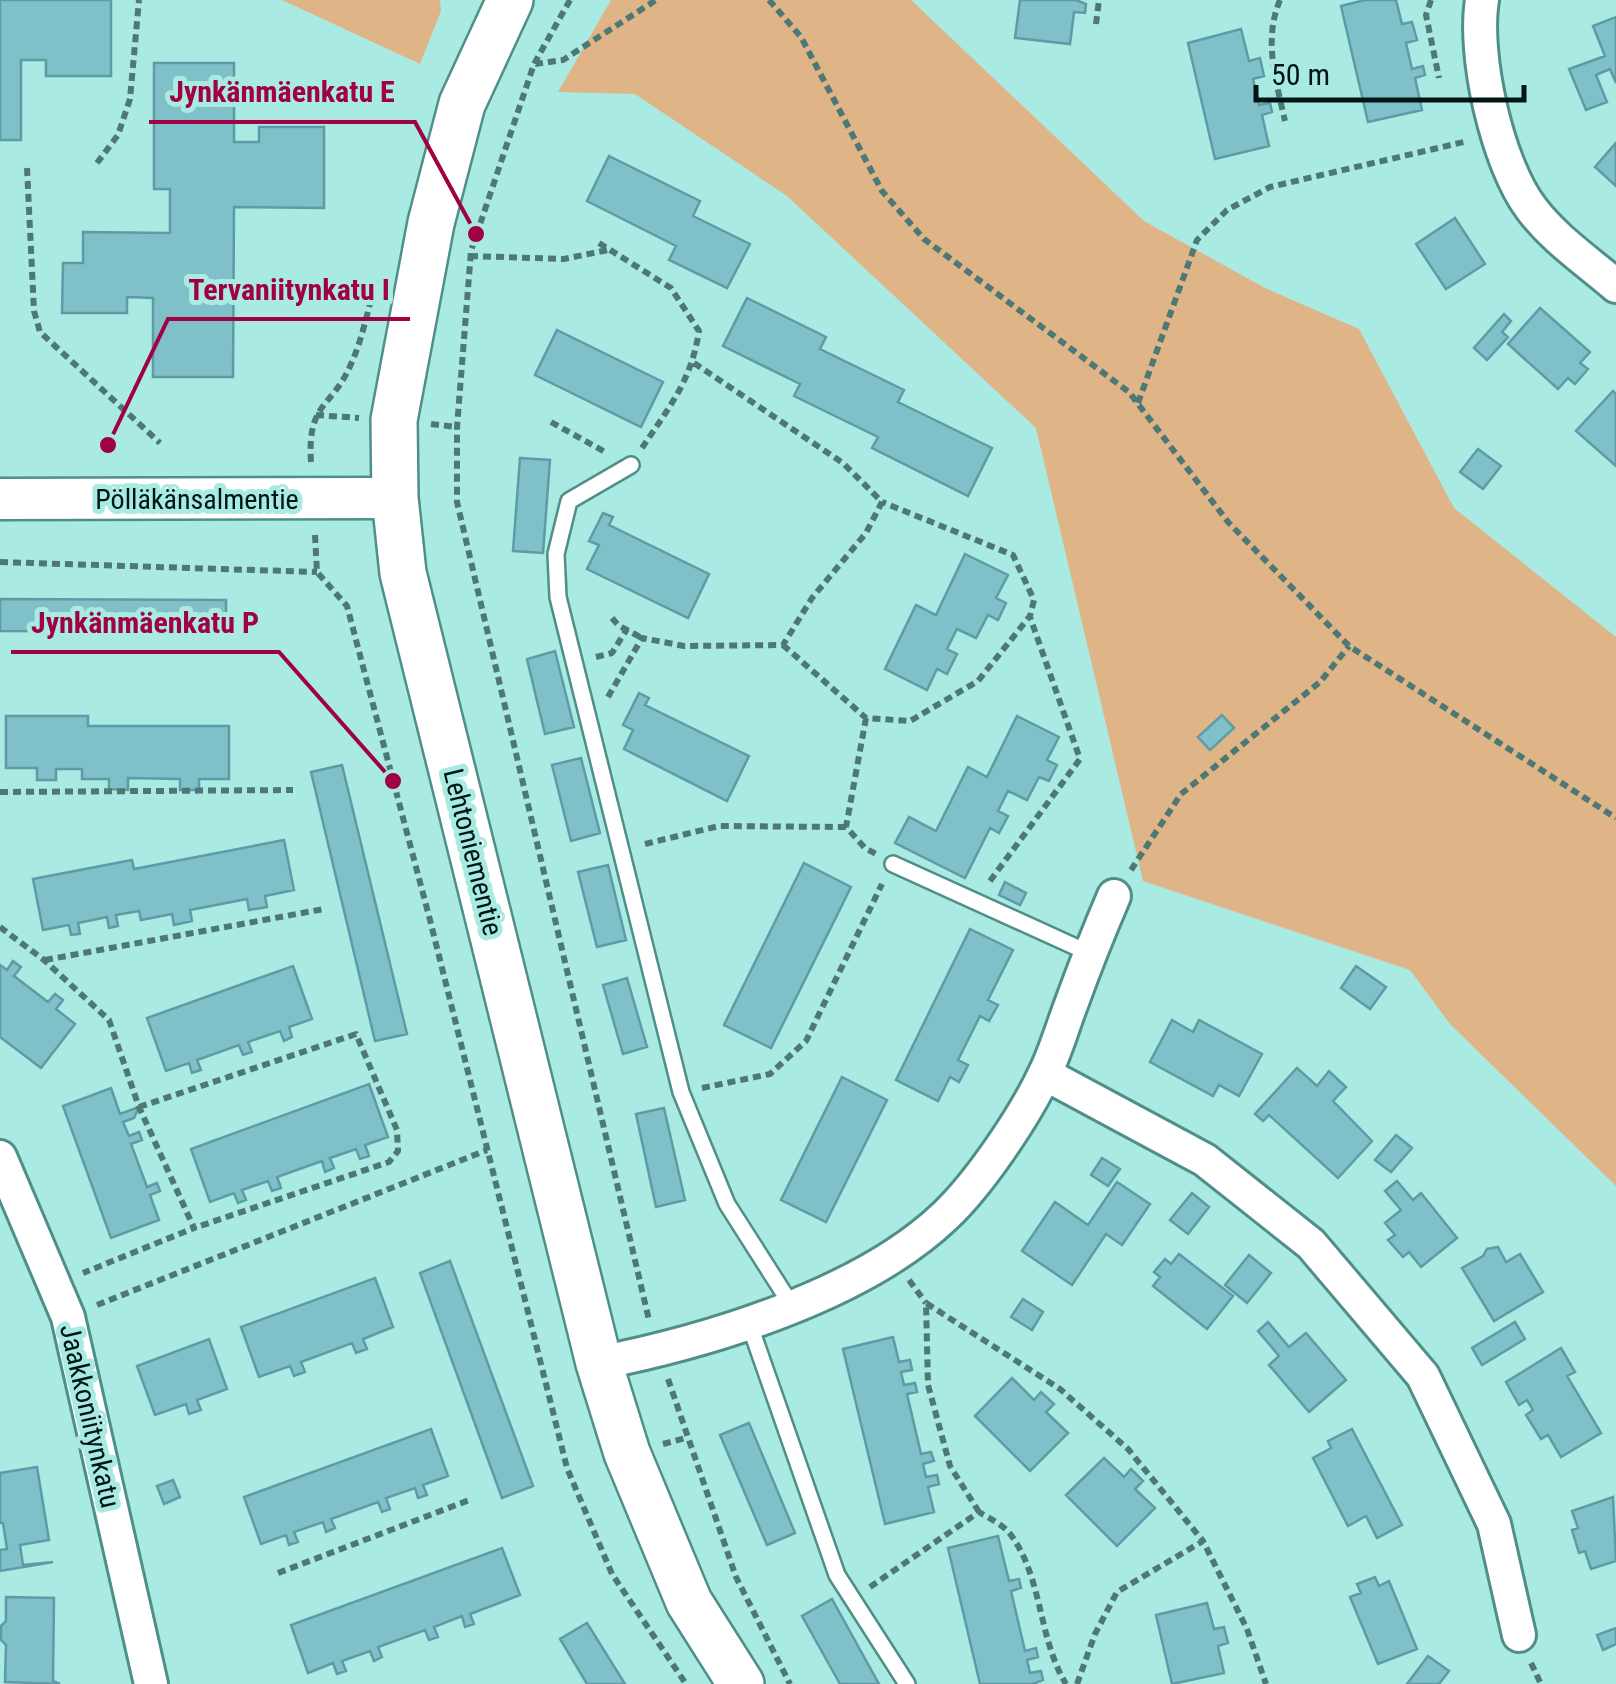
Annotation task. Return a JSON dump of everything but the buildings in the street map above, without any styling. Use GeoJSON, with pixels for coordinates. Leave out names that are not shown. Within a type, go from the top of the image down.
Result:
{"type":"FeatureCollection","features":[{"type":"Feature","properties":{"kind":"main road","name":"Lehtoniementie"},"geometry":{"type":"LineString","coordinates":[[510,0],[462,104],[431,223],[394,420],[395,498],[403,573],[599,1362],[627,1453],[688,1602],[742,1684]]}},
{"type":"Feature","properties":{"kind":"street"},"geometry":{"type":"LineString","coordinates":[[1482,0],[1482,63],[1504,159],[1528,205],[1616,286]]}},
{"type":"Feature","properties":{"kind":"street","name":"Pölläkänsalmentie"},"geometry":{"type":"LineString","coordinates":[[0,499],[395,498]]}},
{"type":"Feature","properties":{"kind":"street"},"geometry":{"type":"LineString","coordinates":[[599,1362],[659,1350],[792,1306],[894,1258],[945,1216],[981,1176],[1045,1074],[1114,896]]}},
{"type":"Feature","properties":{"kind":"street"},"geometry":{"type":"LineString","coordinates":[[1045,1074],[1205,1160],[1310,1244],[1423,1376],[1494,1524],[1519,1635]]}},
{"type":"Feature","properties":{"kind":"street","name":"Jaakkoniitynkatu"},"geometry":{"type":"LineString","coordinates":[[0,1158],[68,1316],[151,1684]]}},
{"type":"Feature","properties":{"kind":"lane"},"geometry":{"type":"LineString","coordinates":[[631,466],[569,501],[556,554],[558,597],[681,1092],[727,1204],[792,1306]]}},
{"type":"Feature","properties":{"kind":"lane"},"geometry":{"type":"LineString","coordinates":[[892,864],[1090,953]]}},
{"type":"Feature","properties":{"kind":"lane"},"geometry":{"type":"LineString","coordinates":[[749,1323],[837,1575],[907,1684]]}},
{"type":"Feature","properties":{"kind":"path"},"geometry":{"type":"LineString","coordinates":[[97,163],[118,136],[130,99],[139,0]]}},
{"type":"Feature","properties":{"kind":"path"},"geometry":{"type":"LineString","coordinates":[[570,0],[534,64],[470,256],[457,427],[457,502],[641,1296],[736,1577],[790,1684]]}},
{"type":"Feature","properties":{"kind":"path"},"geometry":{"type":"LineString","coordinates":[[534,64],[563,60],[656,0]]}},
{"type":"Feature","properties":{"kind":"path"},"geometry":{"type":"LineString","coordinates":[[769,0],[801,37],[882,191],[924,239],[1129,392],[1228,522],[1349,646],[1616,818]]}},
{"type":"Feature","properties":{"kind":"path"},"geometry":{"type":"LineString","coordinates":[[1096,24],[1099,0]]}},
{"type":"Feature","properties":{"kind":"path"},"geometry":{"type":"LineString","coordinates":[[1280,0],[1273,16],[1270,42],[1285,121]]}},
{"type":"Feature","properties":{"kind":"path"},"geometry":{"type":"LineString","coordinates":[[1431,0],[1426,16],[1439,78]]}},
{"type":"Feature","properties":{"kind":"path"},"geometry":{"type":"LineString","coordinates":[[1138,403],[1197,240],[1227,210],[1270,187],[1498,134]]}},
{"type":"Feature","properties":{"kind":"path"},"geometry":{"type":"LineString","coordinates":[[27,168],[34,311],[40,332],[160,443]]}},
{"type":"Feature","properties":{"kind":"path"},"geometry":{"type":"LineString","coordinates":[[551,422],[631,466],[694,363],[699,331],[671,288],[599,243]]}},
{"type":"Feature","properties":{"kind":"path"},"geometry":{"type":"LineString","coordinates":[[470,256],[564,259],[609,250]]}},
{"type":"Feature","properties":{"kind":"path"},"geometry":{"type":"LineString","coordinates":[[612,618],[642,638],[684,646],[783,645],[866,718],[910,721],[978,681],[1030,616],[1034,600],[1013,555],[882,502],[843,463],[694,363]]}},
{"type":"Feature","properties":{"kind":"path"},"geometry":{"type":"LineString","coordinates":[[783,645],[812,598],[866,533],[882,502]]}},
{"type":"Feature","properties":{"kind":"path"},"geometry":{"type":"LineString","coordinates":[[0,562],[317,572]]}},
{"type":"Feature","properties":{"kind":"path"},"geometry":{"type":"LineString","coordinates":[[973,902],[1080,759],[1030,616]]}},
{"type":"Feature","properties":{"kind":"path"},"geometry":{"type":"LineString","coordinates":[[588,659],[612,653],[627,629]]}},
{"type":"Feature","properties":{"kind":"path"},"geometry":{"type":"LineString","coordinates":[[592,724],[642,638]]}},
{"type":"Feature","properties":{"kind":"path"},"geometry":{"type":"LineString","coordinates":[[1114,896],[1181,794],[1320,682],[1349,646]]}},
{"type":"Feature","properties":{"kind":"path"},"geometry":{"type":"LineString","coordinates":[[846,827],[866,718]]}},
{"type":"Feature","properties":{"kind":"path"},"geometry":{"type":"LineString","coordinates":[[0,792],[293,790]]}},
{"type":"Feature","properties":{"kind":"path"},"geometry":{"type":"LineString","coordinates":[[622,850],[719,826],[846,827],[865,848],[892,864]]}},
{"type":"Feature","properties":{"kind":"path"},"geometry":{"type":"LineString","coordinates":[[681,1092],[770,1074],[806,1040],[882,886]]}},
{"type":"Feature","properties":{"kind":"path"},"geometry":{"type":"LineString","coordinates":[[44,960],[324,909]]}},
{"type":"Feature","properties":{"kind":"path"},"geometry":{"type":"LineString","coordinates":[[0,927],[44,960],[109,1020],[138,1107],[194,1228]]}},
{"type":"Feature","properties":{"kind":"path"},"geometry":{"type":"LineString","coordinates":[[54,1284],[194,1228],[389,1162],[398,1151],[397,1130],[356,1034],[138,1107]]}},
{"type":"Feature","properties":{"kind":"path"},"geometry":{"type":"LineString","coordinates":[[68,1316],[487,1150]]}},
{"type":"Feature","properties":{"kind":"path"},"geometry":{"type":"LineString","coordinates":[[1066,1684],[1054,1664],[1030,1570],[1009,1532],[979,1512],[950,1466],[928,1385],[926,1303],[1060,1389],[1128,1448],[1203,1542],[1247,1628],[1266,1684]]}},
{"type":"Feature","properties":{"kind":"path"},"geometry":{"type":"LineString","coordinates":[[278,1573],[472,1499]]}},
{"type":"Feature","properties":{"kind":"path"},"geometry":{"type":"LineString","coordinates":[[852,1599],[979,1512]]}},
{"type":"Feature","properties":{"kind":"path"},"geometry":{"type":"LineString","coordinates":[[1077,1684],[1095,1634],[1117,1592],[1203,1542]]}},
{"type":"Feature","properties":{"kind":"shaded area"},"geometry":{"type":"Polygon","coordinates":[[[282,0],[440,0],[441,11],[420,64],[282,0]]]}},
{"type":"Feature","properties":{"kind":"shaded area"},"geometry":{"type":"Polygon","coordinates":[[[611,0],[911,0],[1144,221],[1265,288],[1359,329],[1454,508],[1616,637],[1616,1186],[1450,1024],[1410,970],[1143,881],[1036,428],[787,196],[635,94],[558,92],[611,0]]]}},
{"type":"Feature","properties":{"kind":"place","name":"Jynkänmäenkatu E"},"geometry":{"type":"Point","coordinates":[476,234]}},
{"type":"Feature","properties":{"kind":"place","name":"Tervaniitynkatu I"},"geometry":{"type":"Point","coordinates":[108,445]}},
{"type":"Feature","properties":{"kind":"place","name":"Jynkänmäenkatu P"},"geometry":{"type":"Point","coordinates":[393,781]}}]}
